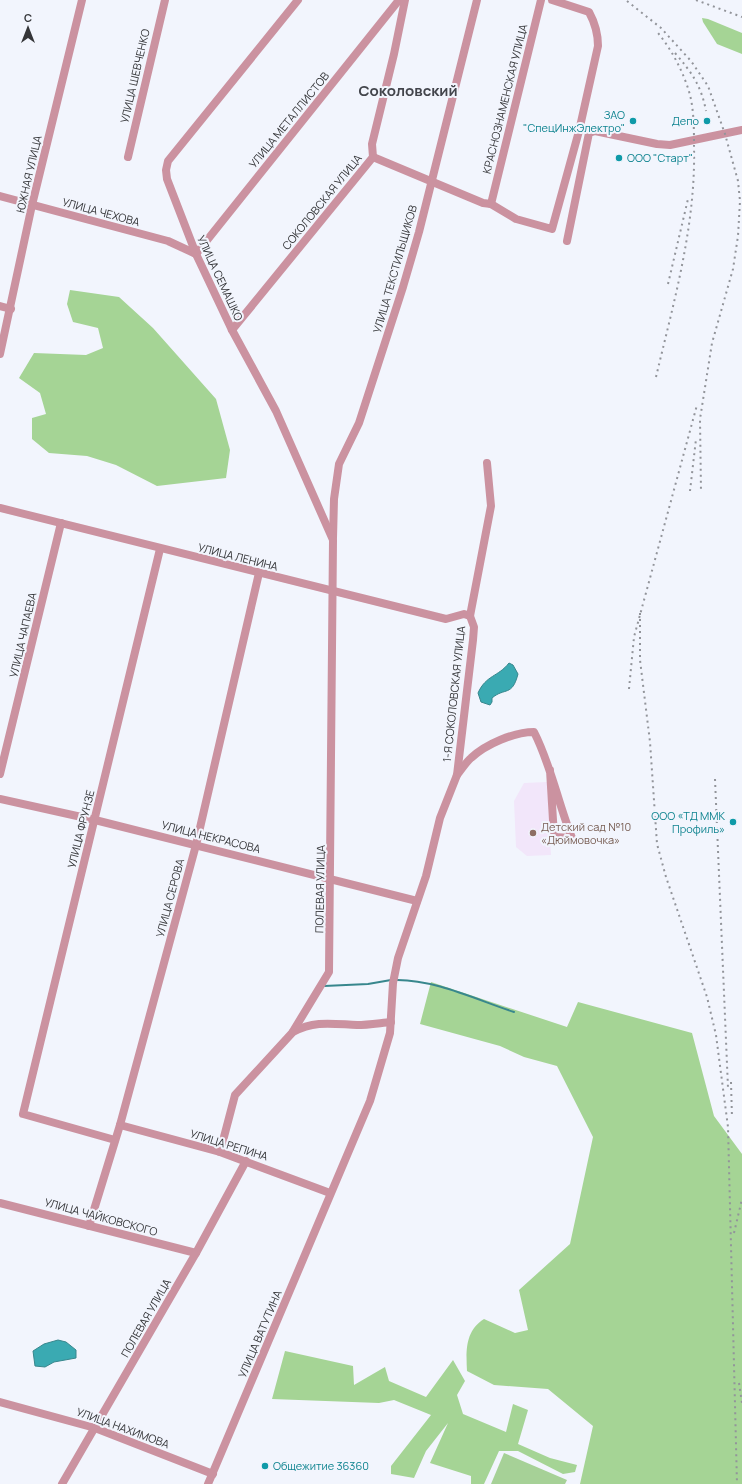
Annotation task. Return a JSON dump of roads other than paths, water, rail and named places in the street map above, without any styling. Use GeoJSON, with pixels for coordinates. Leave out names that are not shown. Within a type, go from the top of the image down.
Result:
{"type":"FeatureCollection","features":[{"type":"Feature","properties":{"kind":"street","name":"ЮЖНАЯ УЛИЦА"},"geometry":{"type":"LineString","coordinates":[[0,354],[11,309],[32,205],[82,0]]}},
{"type":"Feature","properties":{"kind":"street","name":"УЛИЦА ШЕВЧЕНКО"},"geometry":{"type":"LineString","coordinates":[[128,157],[164,0]]}},
{"type":"Feature","properties":{"kind":"street","name":"УЛИЦА СЕМАШКО"},"geometry":{"type":"LineString","coordinates":[[298,0],[168,161],[166,170],[167,179],[196,254],[232,330],[276,411],[333,540],[332,592]]}},
{"type":"Feature","properties":{"kind":"street","name":"УЛИЦА МЕТАЛЛИСТОВ"},"geometry":{"type":"LineString","coordinates":[[196,254],[399,0]]}},
{"type":"Feature","properties":{"kind":"street","name":"СОКОЛОВСКАЯ УЛИЦА"},"geometry":{"type":"LineString","coordinates":[[232,330],[373,157],[372,144],[394,54],[405,0]]}},
{"type":"Feature","properties":{"kind":"street","name":"УЛИЦА ТЕКСТИЛЬЩИКОВ"},"geometry":{"type":"LineString","coordinates":[[333,540],[334,499],[339,464],[359,423],[384,349],[419,232],[430,181],[476,0]]}},
{"type":"Feature","properties":{"kind":"street","name":"КРАСНОЗНАМЕНСКАЯ УЛИЦА"},"geometry":{"type":"LineString","coordinates":[[491,204],[541,0]]}},
{"type":"Feature","properties":{"kind":"street"},"geometry":{"type":"LineString","coordinates":[[373,157],[483,203],[491,204],[516,219],[552,229],[579,131],[598,46],[598,35],[595,24],[589,12],[552,0]]}},
{"type":"Feature","properties":{"kind":"street"},"geometry":{"type":"LineString","coordinates":[[568,241],[589,133],[595,131],[657,144],[670,145],[742,130]]}},
{"type":"Feature","properties":{"kind":"street","name":"УЛИЦА ЧЕХОВА"},"geometry":{"type":"LineString","coordinates":[[0,196],[168,241],[196,254]]}},
{"type":"Feature","properties":{"kind":"street"},"geometry":{"type":"LineString","coordinates":[[0,306],[11,309]]}},
{"type":"Feature","properties":{"kind":"street","name":"1-Я СОКОЛОВСКАЯ УЛИЦА"},"geometry":{"type":"LineString","coordinates":[[392,1022],[394,981],[398,958],[426,876],[440,818],[457,775],[473,640],[474,627],[470,616],[490,506],[487,463]]}},
{"type":"Feature","properties":{"kind":"street","name":"УЛИЦА ЛЕНИНА"},"geometry":{"type":"LineString","coordinates":[[0,508],[259,574],[446,619],[464,614],[470,616]]}},
{"type":"Feature","properties":{"kind":"street","name":"УЛИЦА ЧАПАЕВА"},"geometry":{"type":"LineString","coordinates":[[0,774],[61,523]]}},
{"type":"Feature","properties":{"kind":"street","name":"УЛИЦА ФРУНЗЕ"},"geometry":{"type":"LineString","coordinates":[[115,1140],[23,1114],[160,549]]}},
{"type":"Feature","properties":{"kind":"street","name":"УЛИЦА СЕРОВА"},"geometry":{"type":"LineString","coordinates":[[89,1226],[120,1126],[196,845],[259,574]]}},
{"type":"Feature","properties":{"kind":"street","name":"ПОЛЕВАЯ УЛИЦА"},"geometry":{"type":"LineString","coordinates":[[216,1151],[235,1095],[292,1033],[329,972],[331,878],[332,592]]}},
{"type":"Feature","properties":{"kind":"street"},"geometry":{"type":"LineString","coordinates":[[457,775],[470,758],[482,749],[524,732],[534,732],[550,770],[562,813],[572,838],[554,837],[550,770]]}},
{"type":"Feature","properties":{"kind":"street","name":"УЛИЦА НЕКРАСОВА"},"geometry":{"type":"LineString","coordinates":[[0,799],[95,820],[417,900]]}},
{"type":"Feature","properties":{"kind":"street"},"geometry":{"type":"LineString","coordinates":[[292,1033],[305,1025],[328,1023],[359,1025],[392,1022]]}},
{"type":"Feature","properties":{"kind":"street","name":"УЛИЦА ВАТУТИНА"},"geometry":{"type":"LineString","coordinates":[[208,1484],[370,1101],[392,1022]]}},
{"type":"Feature","properties":{"kind":"street","name":"УЛИЦА РЕПИНА"},"geometry":{"type":"LineString","coordinates":[[120,1126],[216,1151],[330,1193]]}},
{"type":"Feature","properties":{"kind":"street","name":"ПОЛЕВАЯ УЛИЦА"},"geometry":{"type":"LineString","coordinates":[[62,1484],[196,1254],[246,1161]]}},
{"type":"Feature","properties":{"kind":"street","name":"УЛИЦА ЧАЙКОВСКОГО"},"geometry":{"type":"LineString","coordinates":[[0,1203],[196,1254]]}},
{"type":"Feature","properties":{"kind":"street","name":"УЛИЦА НАХИМОВА"},"geometry":{"type":"LineString","coordinates":[[0,1402],[96,1428],[213,1474]]}},
{"type":"Feature","properties":{"kind":"water"},"geometry":{"type":"Polygon","coordinates":[[[509,663],[513,665],[518,674],[511,689],[492,698],[490,705],[481,702],[478,693],[481,687],[488,679],[505,668],[509,663]]]}},
{"type":"Feature","properties":{"kind":"water"},"geometry":{"type":"Polygon","coordinates":[[[58,1340],[66,1342],[76,1350],[76,1358],[54,1362],[45,1367],[35,1366],[33,1351],[44,1344],[58,1340]]]}},
{"type":"Feature","properties":{"kind":"waterway"},"geometry":{"type":"LineString","coordinates":[[324,986],[368,984],[391,980]]}},
{"type":"Feature","properties":{"kind":"waterway"},"geometry":{"type":"LineString","coordinates":[[395,980],[425,983],[455,991],[514,1012]]}},
{"type":"Feature","properties":{"kind":"railway"},"geometry":{"type":"LineString","coordinates":[[696,0],[742,17]]}},
{"type":"Feature","properties":{"kind":"railway"},"geometry":{"type":"LineString","coordinates":[[627,1],[661,28],[691,61],[708,86],[725,134],[738,181],[740,201],[738,236],[733,269],[712,343],[700,419],[701,492]]}},
{"type":"Feature","properties":{"kind":"railway"},"geometry":{"type":"LineString","coordinates":[[656,377],[688,234],[694,175],[694,127],[690,95],[677,62],[658,33]]}},
{"type":"Feature","properties":{"kind":"railway"},"geometry":{"type":"LineString","coordinates":[[675,53],[695,80],[706,111]]}},
{"type":"Feature","properties":{"kind":"railway"},"geometry":{"type":"LineString","coordinates":[[668,284],[688,199]]}},
{"type":"Feature","properties":{"kind":"railway"},"geometry":{"type":"LineString","coordinates":[[629,689],[634,637],[697,405]]}},
{"type":"Feature","properties":{"kind":"railway"},"geometry":{"type":"LineString","coordinates":[[690,491],[696,439]]}},
{"type":"Feature","properties":{"kind":"railway"},"geometry":{"type":"LineString","coordinates":[[640,613],[640,660],[650,742],[657,844],[666,877],[707,997],[716,1035],[728,1127],[737,1484]]}},
{"type":"Feature","properties":{"kind":"railway"},"geometry":{"type":"LineString","coordinates":[[715,779],[728,1088]]}},
{"type":"Feature","properties":{"kind":"railway"},"geometry":{"type":"LineString","coordinates":[[731,1082],[732,1118]]}},
{"type":"Feature","properties":{"kind":"railway"},"geometry":{"type":"LineString","coordinates":[[734,1233],[742,1199]]}},
{"type":"Feature","properties":{"kind":"railway"},"geometry":{"type":"LineString","coordinates":[[739,1383],[742,1403]]}},
{"type":"Feature","properties":{"kind":"place","name":"ЗАО \"СпецИнжЭлектро\""},"geometry":{"type":"Point","coordinates":[633,121]}},
{"type":"Feature","properties":{"kind":"place","name":"Депо"},"geometry":{"type":"Point","coordinates":[707,121]}},
{"type":"Feature","properties":{"kind":"place","name":"ООО \"Старт\""},"geometry":{"type":"Point","coordinates":[619,158]}},
{"type":"Feature","properties":{"kind":"place","name":"ООО «ТД ММК Профиль»"},"geometry":{"type":"Point","coordinates":[733,822]}},
{"type":"Feature","properties":{"kind":"place","name":"Детский сад №10 «Дюймовочка»"},"geometry":{"type":"Point","coordinates":[533,833]}},
{"type":"Feature","properties":{"kind":"place","name":"Общежитие 36360"},"geometry":{"type":"Point","coordinates":[265,1466]}},
{"type":"Feature","properties":{"kind":"district","name":"Соколовский"},"geometry":{"type":"Point","coordinates":[408,91]}}]}
